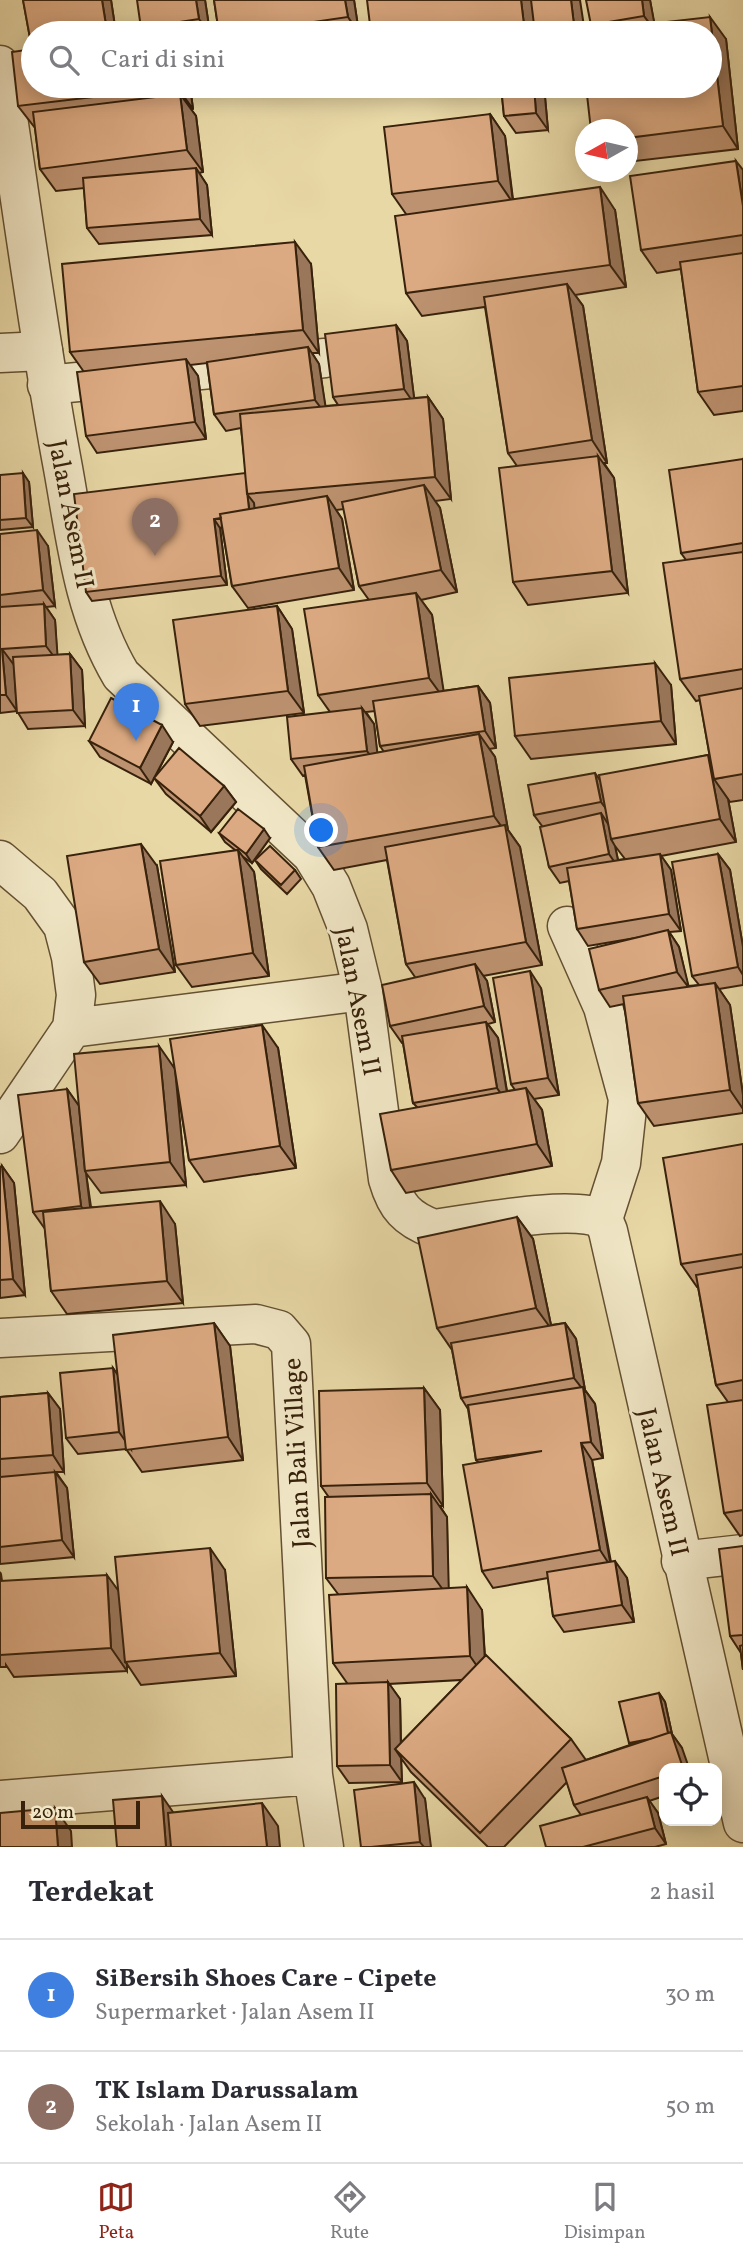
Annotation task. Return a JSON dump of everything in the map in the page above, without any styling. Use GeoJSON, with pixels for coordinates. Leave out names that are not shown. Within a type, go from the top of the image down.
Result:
{"type":"FeatureCollection","features":[{"type":"Feature","properties":{"kind":"street","name":"Jalan Asem II"},"geometry":{"type":"LineString","coordinates":[[0,65],[7,160],[86,594],[105,648],[121,676],[312,855],[331,886],[348,929],[363,991],[388,1179],[397,1203],[417,1223],[434,1229],[568,1213],[603,1219],[608,1231],[681,1561],[743,1823]]}},
{"type":"Feature","properties":{"kind":"street"},"geometry":{"type":"LineString","coordinates":[[0,353],[45,368],[325,358]]}},
{"type":"Feature","properties":{"kind":"street"},"geometry":{"type":"LineString","coordinates":[[0,860],[40,894],[63,926],[71,957],[76,996],[72,1028],[0,1133]]}},
{"type":"Feature","properties":{"kind":"street"},"geometry":{"type":"LineString","coordinates":[[568,926],[603,1007],[628,1099],[621,1163],[603,1219]]}},
{"type":"Feature","properties":{"kind":"street"},"geometry":{"type":"LineString","coordinates":[[72,1028],[363,991]]}},
{"type":"Feature","properties":{"kind":"street","name":"Jalan Bali Village"},"geometry":{"type":"LineString","coordinates":[[0,1338],[256,1324],[279,1330],[290,1344],[313,1775],[324,1847]]}},
{"type":"Feature","properties":{"kind":"street"},"geometry":{"type":"LineString","coordinates":[[681,1561],[743,1554]]}},
{"type":"Feature","properties":{"kind":"street"},"geometry":{"type":"LineString","coordinates":[[0,1800],[313,1775]]}},
{"type":"Feature","properties":{"kind":"building"},"geometry":{"type":"Polygon","coordinates":[[[23,0],[102,0],[105,21],[27,21],[23,0]]]}},
{"type":"Feature","properties":{"kind":"building"},"geometry":{"type":"Polygon","coordinates":[[[137,0],[196,0],[199,19],[140,21],[137,0]]]}},
{"type":"Feature","properties":{"kind":"building"},"geometry":{"type":"Polygon","coordinates":[[[214,0],[345,0],[348,17],[320,21],[217,21],[214,0]]]}},
{"type":"Feature","properties":{"kind":"building"},"geometry":{"type":"Polygon","coordinates":[[[367,0],[521,0],[524,21],[370,21],[367,0]]]}},
{"type":"Feature","properties":{"kind":"building"},"geometry":{"type":"Polygon","coordinates":[[[531,0],[571,0],[574,21],[534,21],[531,0]]]}},
{"type":"Feature","properties":{"kind":"building"},"geometry":{"type":"Polygon","coordinates":[[[586,0],[642,0],[644,16],[615,21],[590,21],[586,0]]]}},
{"type":"Feature","properties":{"kind":"building"},"geometry":{"type":"Polygon","coordinates":[[[710,17],[710,21],[675,21],[710,17]]]}},
{"type":"Feature","properties":{"kind":"building"},"geometry":{"type":"Polygon","coordinates":[[[21,51],[21,98],[85,98],[18,106],[12,52],[21,51]]]}},
{"type":"Feature","properties":{"kind":"building"},"geometry":{"type":"Polygon","coordinates":[[[147,98],[180,98],[187,150],[40,169],[33,112],[147,98]]]}},
{"type":"Feature","properties":{"kind":"building"},"geometry":{"type":"Polygon","coordinates":[[[502,98],[535,98],[536,113],[504,116],[502,98]]]}},
{"type":"Feature","properties":{"kind":"building"},"geometry":{"type":"Polygon","coordinates":[[[587,98],[720,98],[723,126],[638,137],[638,119],[590,119],[587,98]]]}},
{"type":"Feature","properties":{"kind":"building"},"geometry":{"type":"Polygon","coordinates":[[[490,114],[498,181],[392,194],[384,127],[490,114]]]}},
{"type":"Feature","properties":{"kind":"building"},"geometry":{"type":"Polygon","coordinates":[[[736,161],[743,206],[743,235],[641,250],[631,182],[638,182],[638,175],[736,161]]]}},
{"type":"Feature","properties":{"kind":"building"},"geometry":{"type":"Polygon","coordinates":[[[196,168],[200,219],[87,228],[83,178],[196,168]]]}},
{"type":"Feature","properties":{"kind":"building"},"geometry":{"type":"Polygon","coordinates":[[[600,187],[610,265],[406,293],[395,216],[600,187]]]}},
{"type":"Feature","properties":{"kind":"building"},"geometry":{"type":"Polygon","coordinates":[[[295,242],[303,330],[70,352],[62,264],[295,242]]]}},
{"type":"Feature","properties":{"kind":"building"},"geometry":{"type":"Polygon","coordinates":[[[743,253],[743,386],[698,392],[680,262],[743,253]]]}},
{"type":"Feature","properties":{"kind":"building"},"geometry":{"type":"Polygon","coordinates":[[[567,284],[592,440],[508,453],[484,297],[567,284]]]}},
{"type":"Feature","properties":{"kind":"building"},"geometry":{"type":"Polygon","coordinates":[[[396,325],[404,389],[333,397],[325,334],[396,325]]]}},
{"type":"Feature","properties":{"kind":"building"},"geometry":{"type":"Polygon","coordinates":[[[308,347],[315,400],[214,414],[207,362],[308,347]]]}},
{"type":"Feature","properties":{"kind":"building"},"geometry":{"type":"Polygon","coordinates":[[[186,359],[195,422],[86,436],[77,372],[186,359]]]}},
{"type":"Feature","properties":{"kind":"building"},"geometry":{"type":"Polygon","coordinates":[[[428,397],[435,477],[247,494],[240,414],[428,397]]]}},
{"type":"Feature","properties":{"kind":"building"},"geometry":{"type":"Polygon","coordinates":[[[598,456],[612,571],[513,582],[499,468],[598,456]]]}},
{"type":"Feature","properties":{"kind":"building"},"geometry":{"type":"Polygon","coordinates":[[[743,459],[743,543],[681,553],[669,470],[743,459]]]}},
{"type":"Feature","properties":{"kind":"building"},"geometry":{"type":"Polygon","coordinates":[[[23,473],[26,518],[0,520],[0,475],[23,473]]]}},
{"type":"Feature","properties":{"kind":"building"},"geometry":{"type":"Polygon","coordinates":[[[245,473],[249,509],[220,514],[221,518],[214,519],[221,576],[86,592],[74,494],[245,473]]]}},
{"type":"Feature","properties":{"kind":"building"},"geometry":{"type":"Polygon","coordinates":[[[424,485],[441,570],[359,586],[342,502],[424,485]]]}},
{"type":"Feature","properties":{"kind":"building"},"geometry":{"type":"Polygon","coordinates":[[[327,496],[339,568],[232,586],[220,514],[327,496]]]}},
{"type":"Feature","properties":{"kind":"building"},"geometry":{"type":"Polygon","coordinates":[[[37,530],[43,590],[0,595],[0,534],[37,530]]]}},
{"type":"Feature","properties":{"kind":"building"},"geometry":{"type":"Polygon","coordinates":[[[743,552],[743,669],[680,679],[663,563],[743,552]]]}},
{"type":"Feature","properties":{"kind":"building"},"geometry":{"type":"Polygon","coordinates":[[[416,593],[429,678],[318,695],[304,609],[416,593]]]}},
{"type":"Feature","properties":{"kind":"building"},"geometry":{"type":"Polygon","coordinates":[[[44,604],[46,646],[2,649],[6,695],[0,695],[0,607],[44,604]]]}},
{"type":"Feature","properties":{"kind":"building"},"geometry":{"type":"Polygon","coordinates":[[[277,606],[288,691],[185,704],[173,620],[277,606]]]}},
{"type":"Feature","properties":{"kind":"building"},"geometry":{"type":"Polygon","coordinates":[[[70,654],[73,710],[17,713],[13,657],[70,654]]]}},
{"type":"Feature","properties":{"kind":"building"},"geometry":{"type":"Polygon","coordinates":[[[655,663],[661,721],[515,736],[509,678],[655,663]]]}},
{"type":"Feature","properties":{"kind":"building"},"geometry":{"type":"Polygon","coordinates":[[[478,686],[485,731],[380,746],[373,701],[478,686]]]}},
{"type":"Feature","properties":{"kind":"building"},"geometry":{"type":"Polygon","coordinates":[[[743,688],[743,774],[714,779],[699,696],[743,688]]]}},
{"type":"Feature","properties":{"kind":"building"},"geometry":{"type":"Polygon","coordinates":[[[111,698],[162,725],[140,768],[89,741],[111,698]]]}},
{"type":"Feature","properties":{"kind":"building"},"geometry":{"type":"Polygon","coordinates":[[[362,708],[367,751],[291,759],[287,717],[362,708]]]}},
{"type":"Feature","properties":{"kind":"building"},"geometry":{"type":"Polygon","coordinates":[[[479,734],[494,816],[318,847],[304,766],[479,734]]]}},
{"type":"Feature","properties":{"kind":"building"},"geometry":{"type":"Polygon","coordinates":[[[179,748],[224,786],[200,816],[154,778],[179,748]]]}},
{"type":"Feature","properties":{"kind":"building"},"geometry":{"type":"Polygon","coordinates":[[[708,755],[720,819],[611,839],[599,775],[708,755]]]}},
{"type":"Feature","properties":{"kind":"building"},"geometry":{"type":"Polygon","coordinates":[[[595,773],[601,802],[534,815],[528,785],[595,773]]]}},
{"type":"Feature","properties":{"kind":"building"},"geometry":{"type":"Polygon","coordinates":[[[238,809],[264,829],[246,854],[219,833],[238,809]]]}},
{"type":"Feature","properties":{"kind":"building"},"geometry":{"type":"Polygon","coordinates":[[[601,813],[609,854],[549,867],[540,827],[601,813]]]}},
{"type":"Feature","properties":{"kind":"building"},"geometry":{"type":"Polygon","coordinates":[[[505,825],[526,942],[406,964],[385,847],[505,825]]]}},
{"type":"Feature","properties":{"kind":"building"},"geometry":{"type":"Polygon","coordinates":[[[141,844],[159,949],[84,962],[67,856],[141,844]]]}},
{"type":"Feature","properties":{"kind":"building"},"geometry":{"type":"Polygon","coordinates":[[[270,846],[295,870],[281,885],[255,860],[270,846]]]}},
{"type":"Feature","properties":{"kind":"building"},"geometry":{"type":"Polygon","coordinates":[[[238,850],[253,953],[176,965],[160,861],[238,850]]]}},
{"type":"Feature","properties":{"kind":"building"},"geometry":{"type":"Polygon","coordinates":[[[660,854],[669,914],[577,929],[567,868],[660,854]]]}},
{"type":"Feature","properties":{"kind":"building"},"geometry":{"type":"Polygon","coordinates":[[[718,854],[738,967],[692,976],[672,862],[718,854]]]}},
{"type":"Feature","properties":{"kind":"building"},"geometry":{"type":"Polygon","coordinates":[[[668,930],[677,972],[599,990],[589,949],[668,930]]]}},
{"type":"Feature","properties":{"kind":"building"},"geometry":{"type":"Polygon","coordinates":[[[475,964],[484,1006],[390,1026],[382,985],[475,964]]]}},
{"type":"Feature","properties":{"kind":"building"},"geometry":{"type":"Polygon","coordinates":[[[530,971],[548,1078],[511,1084],[493,978],[530,971]]]}},
{"type":"Feature","properties":{"kind":"building"},"geometry":{"type":"Polygon","coordinates":[[[715,983],[730,1090],[638,1103],[623,996],[715,983]]]}},
{"type":"Feature","properties":{"kind":"building"},"geometry":{"type":"Polygon","coordinates":[[[486,1022],[497,1088],[413,1103],[402,1036],[486,1022]]]}},
{"type":"Feature","properties":{"kind":"building"},"geometry":{"type":"Polygon","coordinates":[[[262,1025],[280,1146],[189,1160],[170,1039],[262,1025]]]}},
{"type":"Feature","properties":{"kind":"building"},"geometry":{"type":"Polygon","coordinates":[[[159,1046],[170,1162],[85,1171],[74,1054],[159,1046]]]}},
{"type":"Feature","properties":{"kind":"building"},"geometry":{"type":"Polygon","coordinates":[[[526,1088],[537,1144],[391,1170],[380,1114],[526,1088]]]}},
{"type":"Feature","properties":{"kind":"building"},"geometry":{"type":"Polygon","coordinates":[[[67,1089],[81,1206],[33,1212],[18,1095],[67,1089]]]}},
{"type":"Feature","properties":{"kind":"building"},"geometry":{"type":"Polygon","coordinates":[[[743,1144],[743,1254],[681,1264],[663,1158],[743,1144]]]}},
{"type":"Feature","properties":{"kind":"building"},"geometry":{"type":"Polygon","coordinates":[[[2,1166],[13,1279],[0,1280],[0,1167],[2,1166]]]}},
{"type":"Feature","properties":{"kind":"building"},"geometry":{"type":"Polygon","coordinates":[[[160,1201],[167,1281],[51,1291],[43,1212],[160,1201]]]}},
{"type":"Feature","properties":{"kind":"building"},"geometry":{"type":"Polygon","coordinates":[[[517,1217],[536,1308],[437,1328],[418,1238],[517,1217]]]}},
{"type":"Feature","properties":{"kind":"building"},"geometry":{"type":"Polygon","coordinates":[[[743,1267],[743,1380],[716,1385],[696,1275],[743,1267]]]}},
{"type":"Feature","properties":{"kind":"building"},"geometry":{"type":"Polygon","coordinates":[[[214,1323],[228,1437],[126,1450],[113,1335],[214,1323]]]}},
{"type":"Feature","properties":{"kind":"building"},"geometry":{"type":"Polygon","coordinates":[[[565,1323],[574,1378],[461,1398],[451,1343],[565,1323]]]}},
{"type":"Feature","properties":{"kind":"building"},"geometry":{"type":"Polygon","coordinates":[[[113,1368],[119,1432],[66,1438],[60,1373],[113,1368]]]}},
{"type":"Feature","properties":{"kind":"building"},"geometry":{"type":"Polygon","coordinates":[[[583,1387],[591,1442],[581,1443],[600,1550],[482,1571],[463,1465],[542,1451],[476,1460],[468,1405],[583,1387]]]}},
{"type":"Feature","properties":{"kind":"building"},"geometry":{"type":"Polygon","coordinates":[[[424,1388],[427,1483],[321,1486],[319,1391],[424,1388]]]}},
{"type":"Feature","properties":{"kind":"building"},"geometry":{"type":"Polygon","coordinates":[[[48,1393],[53,1455],[0,1459],[0,1397],[48,1393]]]}},
{"type":"Feature","properties":{"kind":"building"},"geometry":{"type":"Polygon","coordinates":[[[743,1400],[743,1510],[724,1513],[707,1405],[743,1400]]]}},
{"type":"Feature","properties":{"kind":"building"},"geometry":{"type":"Polygon","coordinates":[[[55,1472],[62,1540],[0,1547],[0,1477],[55,1472]]]}},
{"type":"Feature","properties":{"kind":"building"},"geometry":{"type":"Polygon","coordinates":[[[431,1494],[433,1576],[326,1578],[325,1497],[431,1494]]]}},
{"type":"Feature","properties":{"kind":"building"},"geometry":{"type":"Polygon","coordinates":[[[743,1546],[743,1635],[730,1636],[719,1549],[743,1546]]]}},
{"type":"Feature","properties":{"kind":"building"},"geometry":{"type":"Polygon","coordinates":[[[210,1548],[220,1653],[125,1662],[115,1557],[210,1548]]]}},
{"type":"Feature","properties":{"kind":"building"},"geometry":{"type":"Polygon","coordinates":[[[615,1561],[622,1605],[553,1616],[547,1572],[615,1561]]]}},
{"type":"Feature","properties":{"kind":"building"},"geometry":{"type":"Polygon","coordinates":[[[107,1575],[111,1648],[0,1655],[0,1581],[107,1575]]]}},
{"type":"Feature","properties":{"kind":"building"},"geometry":{"type":"Polygon","coordinates":[[[467,1587],[470,1656],[333,1663],[329,1595],[467,1587]]]}},
{"type":"Feature","properties":{"kind":"building"},"geometry":{"type":"Polygon","coordinates":[[[743,1645],[743,1670],[740,1646],[743,1645]]]}},
{"type":"Feature","properties":{"kind":"building"},"geometry":{"type":"Polygon","coordinates":[[[486,1655],[571,1739],[480,1833],[395,1749],[486,1655]]]}},
{"type":"Feature","properties":{"kind":"building"},"geometry":{"type":"Polygon","coordinates":[[[388,1682],[390,1765],[337,1766],[336,1684],[388,1682]]]}},
{"type":"Feature","properties":{"kind":"building"},"geometry":{"type":"Polygon","coordinates":[[[659,1693],[668,1733],[629,1743],[619,1702],[659,1693]]]}},
{"type":"Feature","properties":{"kind":"building"},"geometry":{"type":"Polygon","coordinates":[[[671,1732],[681,1763],[659,1763],[659,1778],[574,1805],[562,1768],[671,1732]]]}},
{"type":"Feature","properties":{"kind":"building"},"geometry":{"type":"Polygon","coordinates":[[[414,1782],[420,1842],[361,1847],[354,1790],[414,1782]]]}},
{"type":"Feature","properties":{"kind":"building"},"geometry":{"type":"Polygon","coordinates":[[[162,1796],[166,1847],[117,1847],[113,1800],[162,1796]]]}},
{"type":"Feature","properties":{"kind":"building"},"geometry":{"type":"Polygon","coordinates":[[[647,1797],[655,1828],[583,1847],[546,1847],[540,1826],[647,1797]]]}},
{"type":"Feature","properties":{"kind":"building"},"geometry":{"type":"Polygon","coordinates":[[[262,1803],[267,1847],[171,1847],[168,1813],[262,1803]]]}},
{"type":"Feature","properties":{"kind":"building"},"geometry":{"type":"Polygon","coordinates":[[[55,1808],[58,1847],[0,1847],[0,1813],[55,1808]]]}},
{"type":"Feature","properties":{"kind":"place","name":"TK Islam Darussalam"},"geometry":{"type":"Point","coordinates":[155,556]}},
{"type":"Feature","properties":{"kind":"place","name":"SiBersih Shoes Care - Cipete"},"geometry":{"type":"Point","coordinates":[136,741]}}]}
